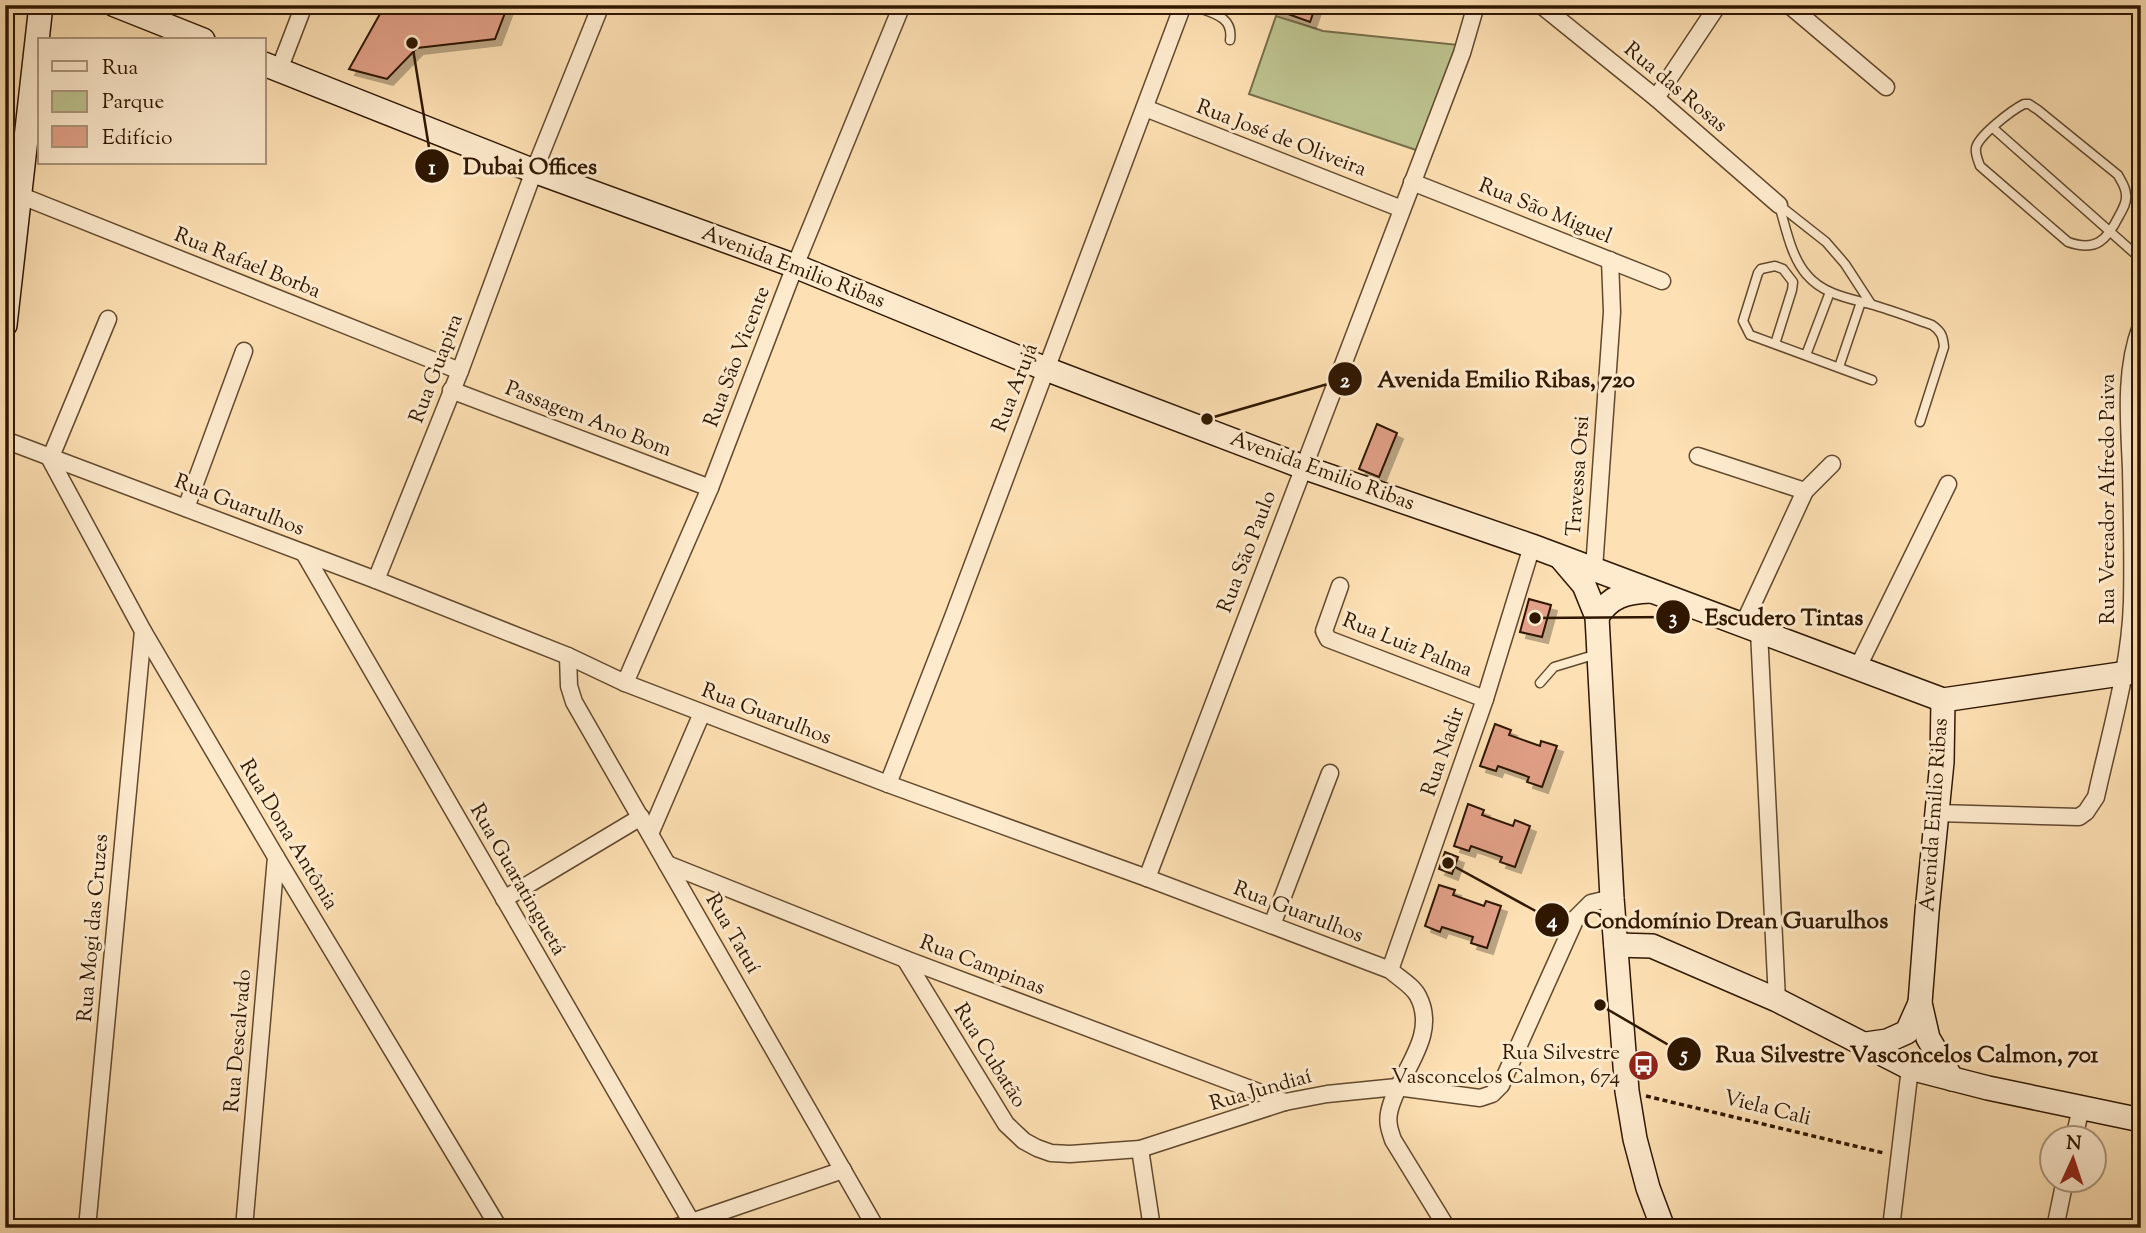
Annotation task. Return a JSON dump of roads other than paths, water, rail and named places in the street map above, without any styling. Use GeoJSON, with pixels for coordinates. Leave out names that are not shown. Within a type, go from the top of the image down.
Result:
{"type":"FeatureCollection","features":[{"type":"Feature","properties":{"kind":"main road"},"geometry":{"type":"LineString","coordinates":[[5,325],[12,194],[41,5]]}},
{"type":"Feature","properties":{"kind":"main road"},"geometry":{"type":"LineString","coordinates":[[115,5],[199,38]]}},
{"type":"Feature","properties":{"kind":"main road","name":"Avenida Emilio Ribas"},"geometry":{"type":"LineString","coordinates":[[272,67],[534,171],[795,266],[1046,369],[1303,467],[1532,546],[1943,700],[1942,762],[1920,1003],[1928,1038],[1952,1079]]}},
{"type":"Feature","properties":{"kind":"main road"},"geometry":{"type":"LineString","coordinates":[[1559,556],[1584,585],[1597,617],[1612,898],[1627,1091],[1638,1152],[1663,1228]]}},
{"type":"Feature","properties":{"kind":"main road"},"geometry":{"type":"LineString","coordinates":[[1597,617],[1610,600],[1620,595],[1652,591]]}},
{"type":"Feature","properties":{"kind":"main road"},"geometry":{"type":"LineString","coordinates":[[1943,700],[2132,672]]}},
{"type":"Feature","properties":{"kind":"main road"},"geometry":{"type":"LineString","coordinates":[[1616,945],[1651,946],[1777,1000],[1910,1068],[2141,1120]]}},
{"type":"Feature","properties":{"kind":"main road","name":"Avenida Emilio Ribas"},"geometry":{"type":"LineString","coordinates":[[1866,1044],[1887,1041],[1907,1032],[1920,1003]]}},
{"type":"Feature","properties":{"kind":"street"},"geometry":{"type":"LineString","coordinates":[[272,67],[304,5]]}},
{"type":"Feature","properties":{"kind":"street","name":"Rua Guapira"},"geometry":{"type":"LineString","coordinates":[[376,580],[601,5]]}},
{"type":"Feature","properties":{"kind":"street","name":"Rua São Vicente"},"geometry":{"type":"LineString","coordinates":[[625,683],[710,488],[795,266],[902,5]]}},
{"type":"Feature","properties":{"kind":"street","name":"Rua Arujá"},"geometry":{"type":"LineString","coordinates":[[888,784],[1183,5]]}},
{"type":"Feature","properties":{"kind":"street","name":"Rua São Paulo"},"geometry":{"type":"LineString","coordinates":[[1147,878],[1462,53],[1476,5]]}},
{"type":"Feature","properties":{"kind":"street","name":"Rua das Rosas"},"geometry":{"type":"LineString","coordinates":[[1541,5],[1657,98],[1779,205]]}},
{"type":"Feature","properties":{"kind":"street"},"geometry":{"type":"LineString","coordinates":[[1657,98],[1718,5]]}},
{"type":"Feature","properties":{"kind":"street"},"geometry":{"type":"LineString","coordinates":[[1789,5],[1886,87]]}},
{"type":"Feature","properties":{"kind":"street","name":"Rua José de Oliveira"},"geometry":{"type":"LineString","coordinates":[[1145,108],[1402,209]]}},
{"type":"Feature","properties":{"kind":"street","name":"Rua São Miguel"},"geometry":{"type":"LineString","coordinates":[[1412,182],[1662,281]]}},
{"type":"Feature","properties":{"kind":"street","name":"Rua Rafael Borba"},"geometry":{"type":"LineString","coordinates":[[12,194],[460,371]]}},
{"type":"Feature","properties":{"kind":"street","name":"Travessa Orsi"},"geometry":{"type":"LineString","coordinates":[[1594,569],[1612,312],[1610,260]]}},
{"type":"Feature","properties":{"kind":"street"},"geometry":{"type":"LineString","coordinates":[[50,459],[108,319]]}},
{"type":"Feature","properties":{"kind":"street","name":"Rua Vereador Alfredo Paiva"},"geometry":{"type":"LineString","coordinates":[[1937,813],[2078,817],[2086,812],[2096,797],[2132,672],[2136,599],[2136,510],[2129,400],[2131,363],[2141,326]]}},
{"type":"Feature","properties":{"kind":"street"},"geometry":{"type":"LineString","coordinates":[[186,508],[244,351]]}},
{"type":"Feature","properties":{"kind":"street","name":"Passagem Ano Bom"},"geometry":{"type":"LineString","coordinates":[[451,390],[710,488]]}},
{"type":"Feature","properties":{"kind":"street","name":"Rua Guarulhos"},"geometry":{"type":"LineString","coordinates":[[5,440],[376,580],[568,656],[625,683],[702,713],[1390,970],[1417,994],[1422,1009],[1420,1042],[1414,1059],[1397,1087],[1388,1115],[1388,1126],[1393,1140],[1447,1228]]}},
{"type":"Feature","properties":{"kind":"street"},"geometry":{"type":"LineString","coordinates":[[1698,456],[1805,491]]}},
{"type":"Feature","properties":{"kind":"street","name":"Rua Dona Antônia"},"geometry":{"type":"LineString","coordinates":[[50,459],[143,631],[499,1228]]}},
{"type":"Feature","properties":{"kind":"street"},"geometry":{"type":"LineString","coordinates":[[1777,1000],[1751,628],[1805,491],[1832,464]]}},
{"type":"Feature","properties":{"kind":"street"},"geometry":{"type":"LineString","coordinates":[[1857,669],[1948,484]]}},
{"type":"Feature","properties":{"kind":"street","name":"Rua Nadir"},"geometry":{"type":"LineString","coordinates":[[1390,970],[1485,699],[1532,546]]}},
{"type":"Feature","properties":{"kind":"street","name":"Rua Guaratinguetá"},"geometry":{"type":"LineString","coordinates":[[304,553],[694,1225]]}},
{"type":"Feature","properties":{"kind":"street","name":"Rua Luiz Palma"},"geometry":{"type":"LineString","coordinates":[[1340,586],[1324,631],[1328,639],[1485,699]]}},
{"type":"Feature","properties":{"kind":"street","name":"Rua Mogi das Cruzes"},"geometry":{"type":"LineString","coordinates":[[87,1228],[143,631]]}},
{"type":"Feature","properties":{"kind":"street","name":"Rua Tatuí"},"geometry":{"type":"LineString","coordinates":[[568,656],[569,686],[574,702],[876,1228]]}},
{"type":"Feature","properties":{"kind":"street"},"geometry":{"type":"LineString","coordinates":[[650,834],[702,713]]}},
{"type":"Feature","properties":{"kind":"street"},"geometry":{"type":"LineString","coordinates":[[1272,925],[1330,773]]}},
{"type":"Feature","properties":{"kind":"street"},"geometry":{"type":"LineString","coordinates":[[503,899],[641,817]]}},
{"type":"Feature","properties":{"kind":"street","name":"Rua Descalvado"},"geometry":{"type":"LineString","coordinates":[[244,1228],[276,857]]}},
{"type":"Feature","properties":{"kind":"street","name":"Rua Campinas"},"geometry":{"type":"LineString","coordinates":[[667,864],[905,959],[1285,1102]]}},
{"type":"Feature","properties":{"kind":"street","name":"Rua Jundiaí"},"geometry":{"type":"LineString","coordinates":[[1140,1149],[1285,1102],[1327,1094],[1397,1087],[1480,1098],[1492,1094],[1501,1085],[1576,918],[1591,903],[1612,898]]}},
{"type":"Feature","properties":{"kind":"street","name":"Rua Cubatão"},"geometry":{"type":"LineString","coordinates":[[905,959],[1006,1125],[1024,1141],[1051,1153],[1061,1154],[1140,1149]]}},
{"type":"Feature","properties":{"kind":"street"},"geometry":{"type":"LineString","coordinates":[[1891,1228],[1910,1068]]}},
{"type":"Feature","properties":{"kind":"street"},"geometry":{"type":"LineString","coordinates":[[2077,1124],[2081,1108]]}},
{"type":"Feature","properties":{"kind":"street"},"geometry":{"type":"LineString","coordinates":[[1140,1149],[1152,1228]]}},
{"type":"Feature","properties":{"kind":"street"},"geometry":{"type":"LineString","coordinates":[[674,1228],[694,1225],[843,1170]]}},
{"type":"Feature","properties":{"kind":"street"},"geometry":{"type":"LineString","coordinates":[[2055,1228],[2062,1194]]}},
{"type":"Feature","properties":{"kind":"lane"},"geometry":{"type":"LineString","coordinates":[[1191,5],[1222,17],[1231,30],[1230,40]]}},
{"type":"Feature","properties":{"kind":"lane"},"geometry":{"type":"LineString","coordinates":[[2029,104],[2118,175],[2126,194],[2125,205],[2110,232],[2098,244],[2086,246],[2068,242],[1980,166],[1976,148],[1993,128],[2017,108],[2029,104]]}},
{"type":"Feature","properties":{"kind":"lane"},"geometry":{"type":"LineString","coordinates":[[1993,128],[2141,259]]}},
{"type":"Feature","properties":{"kind":"lane"},"geometry":{"type":"LineString","coordinates":[[1779,205],[1794,254],[1806,274],[1830,292],[1939,329],[1944,347],[1920,422]]}},
{"type":"Feature","properties":{"kind":"lane"},"geometry":{"type":"LineString","coordinates":[[1779,205],[1826,242],[1845,264],[1871,304]]}},
{"type":"Feature","properties":{"kind":"lane"},"geometry":{"type":"LineString","coordinates":[[1774,344],[1793,282],[1783,269],[1768,266],[1758,273],[1743,321],[1751,335],[1774,344],[1839,367],[1872,380]]}},
{"type":"Feature","properties":{"kind":"lane"},"geometry":{"type":"LineString","coordinates":[[1806,355],[1830,292]]}},
{"type":"Feature","properties":{"kind":"lane"},"geometry":{"type":"LineString","coordinates":[[1839,367],[1861,302]]}},
{"type":"Feature","properties":{"kind":"lane"},"geometry":{"type":"LineString","coordinates":[[1540,683],[1554,667],[1600,654]]}},
{"type":"Feature","properties":{"kind":"place","name":"Dubai Offices"},"geometry":{"type":"Point","coordinates":[412,43]}},
{"type":"Feature","properties":{"kind":"place","name":"Avenida Emilio Ribas, 720"},"geometry":{"type":"Point","coordinates":[1207,419]}},
{"type":"Feature","properties":{"kind":"place","name":"Escudero Tintas"},"geometry":{"type":"Point","coordinates":[1535,618]}},
{"type":"Feature","properties":{"kind":"place","name":"Condomínio Drean Guarulhos"},"geometry":{"type":"Point","coordinates":[1448,863]}},
{"type":"Feature","properties":{"kind":"place","name":"Rua Silvestre Vasconcelos Calmon, 701"},"geometry":{"type":"Point","coordinates":[1600,1005]}},
{"type":"Feature","properties":{"kind":"place","name":"Rua Silvestre Vasconcelos Calmon, 674"},"geometry":{"type":"Point","coordinates":[1643,1066]}}]}
